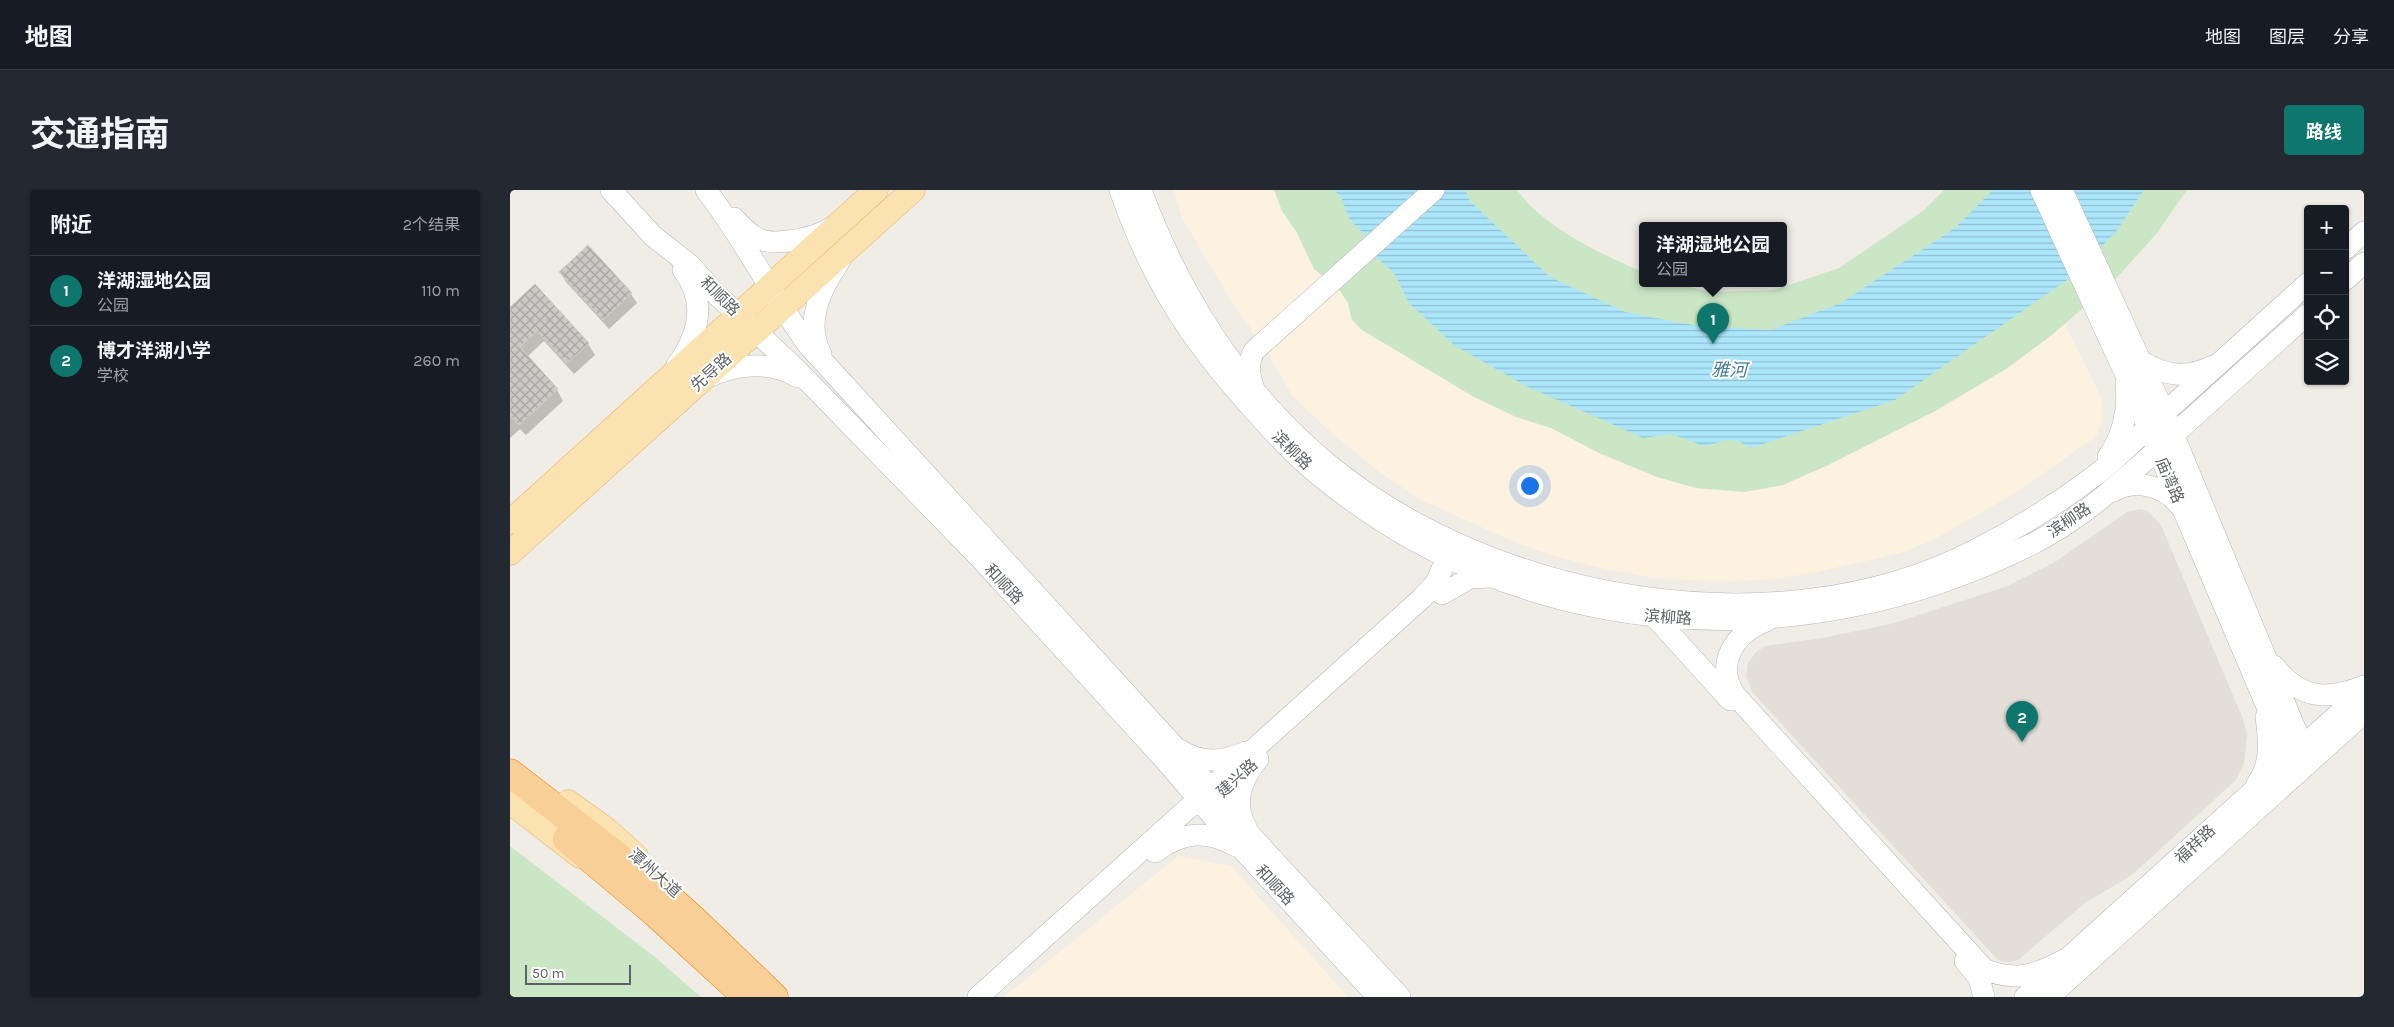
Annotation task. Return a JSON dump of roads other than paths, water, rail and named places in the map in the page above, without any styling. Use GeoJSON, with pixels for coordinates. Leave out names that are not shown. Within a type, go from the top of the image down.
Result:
{"type":"FeatureCollection","features":[{"type":"Feature","properties":{"kind":"highway","name":"潭州大道"},"geometry":{"type":"LineString","coordinates":[[510,773],[652,883],[694,920],[774,997]]}},
{"type":"Feature","properties":{"kind":"highway","name":"潭州大道"},"geometry":{"type":"LineString","coordinates":[[510,796],[578,848],[654,912],[747,997]]}},
{"type":"Feature","properties":{"kind":"main road","name":"和顺路"},"geometry":{"type":"LineString","coordinates":[[611,190],[653,236],[690,265],[811,384],[1169,753]]}},
{"type":"Feature","properties":{"kind":"main road","name":"和顺路"},"geometry":{"type":"LineString","coordinates":[[706,190],[782,308],[828,367],[1208,797],[1378,997]]}},
{"type":"Feature","properties":{"kind":"main road"},"geometry":{"type":"LineString","coordinates":[[706,190],[756,238],[792,241],[810,238],[840,223]]}},
{"type":"Feature","properties":{"kind":"main road","name":"先导路"},"geometry":{"type":"LineString","coordinates":[[510,522],[876,190]]}},
{"type":"Feature","properties":{"kind":"main road","name":"先导路"},"geometry":{"type":"LineString","coordinates":[[510,553],[913,190]]}},
{"type":"Feature","properties":{"kind":"main road","name":"滨柳路"},"geometry":{"type":"LineString","coordinates":[[1120,190],[1146,258],[1162,289],[1200,348],[1272,431],[1313,471],[1354,503],[1403,534],[1458,553],[1538,575],[1648,598],[1748,605],[1794,601],[1883,584],[1930,570],[1972,552],[2040,513],[2094,476],[2304,287]]}},
{"type":"Feature","properties":{"kind":"main road","name":"滨柳路"},"geometry":{"type":"LineString","coordinates":[[1141,190],[1159,238],[1190,298],[1223,351],[1254,389],[1296,435],[1350,481],[1492,577],[1544,595],[1598,608],[1655,617],[1704,620],[1808,615],[1872,602],[1929,586],[1982,567],[2032,544],[2068,522],[2106,494],[2304,318]]}},
{"type":"Feature","properties":{"kind":"main road"},"geometry":{"type":"LineString","coordinates":[[1254,389],[1249,374],[1251,348],[1424,190]]}},
{"type":"Feature","properties":{"kind":"main road"},"geometry":{"type":"LineString","coordinates":[[1223,351],[1236,353],[1251,348],[1434,190]]}},
{"type":"Feature","properties":{"kind":"main road","name":"庙湾路"},"geometry":{"type":"LineString","coordinates":[[2041,190],[2132,366],[2164,412],[2262,647],[2302,758]]}},
{"type":"Feature","properties":{"kind":"main road","name":"庙湾路"},"geometry":{"type":"LineString","coordinates":[[2062,190],[2132,366],[2148,427],[2157,450],[2263,697],[2302,758]]}},
{"type":"Feature","properties":{"kind":"main road"},"geometry":{"type":"LineString","coordinates":[[2349,245],[2364,232]]}},
{"type":"Feature","properties":{"kind":"main road"},"geometry":{"type":"LineString","coordinates":[[653,236],[693,283],[699,302],[693,341],[666,381]]}},
{"type":"Feature","properties":{"kind":"main road"},"geometry":{"type":"LineString","coordinates":[[828,367],[819,350],[814,332],[814,313],[828,278],[855,242]]}},
{"type":"Feature","properties":{"kind":"main road"},"geometry":{"type":"LineString","coordinates":[[2349,276],[2364,263]]}},
{"type":"Feature","properties":{"kind":"main road"},"geometry":{"type":"LineString","coordinates":[[2094,476],[2110,455],[2125,418],[2132,366],[2172,375],[2206,369],[2222,361]]}},
{"type":"Feature","properties":{"kind":"main road"},"geometry":{"type":"LineString","coordinates":[[703,379],[726,369],[763,366],[779,368],[811,384]]}},
{"type":"Feature","properties":{"kind":"main road"},"geometry":{"type":"LineString","coordinates":[[2198,494],[2190,467],[2188,450],[2192,433],[2219,394]]}},
{"type":"Feature","properties":{"kind":"main road"},"geometry":{"type":"LineString","coordinates":[[2106,494],[2121,486],[2132,484],[2147,485],[2174,497],[2183,510]]}},
{"type":"Feature","properties":{"kind":"main road"},"geometry":{"type":"LineString","coordinates":[[1403,534],[1414,542],[1426,558],[1433,595],[1470,578],[1492,577]]}},
{"type":"Feature","properties":{"kind":"main road","name":"建兴路"},"geometry":{"type":"LineString","coordinates":[[994,997],[1155,852],[1208,797],[1433,595],[1459,574],[1458,553]]}},
{"type":"Feature","properties":{"kind":"main road"},"geometry":{"type":"LineString","coordinates":[[1655,617],[1965,960],[1979,978],[1984,997]]}},
{"type":"Feature","properties":{"kind":"main road"},"geometry":{"type":"LineString","coordinates":[[1772,618],[1748,629],[1732,650],[1726,663],[1726,674],[1728,684],[1735,695],[1984,969],[1997,975],[2024,977],[2038,974],[2068,958]]}},
{"type":"Feature","properties":{"kind":"main road"},"geometry":{"type":"LineString","coordinates":[[2262,647],[2281,675],[2295,687],[2311,694],[2330,696],[2364,686]]}},
{"type":"Feature","properties":{"kind":"main road","name":"福祥路"},"geometry":{"type":"LineString","coordinates":[[2050,997],[2302,758],[2364,691]]}},
{"type":"Feature","properties":{"kind":"main road"},"geometry":{"type":"LineString","coordinates":[[2250,793],[2266,769],[2268,757],[2263,697]]}},
{"type":"Feature","properties":{"kind":"main road","name":"福祥路"},"geometry":{"type":"LineString","coordinates":[[2025,997],[2250,793],[2364,713]]}},
{"type":"Feature","properties":{"kind":"main road"},"geometry":{"type":"LineString","coordinates":[[1164,830],[1172,818],[1176,800],[1169,753],[1218,761],[1260,751]]}},
{"type":"Feature","properties":{"kind":"main road"},"geometry":{"type":"LineString","coordinates":[[1155,852],[1170,841],[1182,837],[1203,835],[1250,846],[1242,819],[1239,800],[1244,778],[1260,751]]}},
{"type":"Feature","properties":{"kind":"main road","name":"潭州大道"},"geometry":{"type":"LineString","coordinates":[[510,760],[607,830],[761,968],[790,997]]}},
{"type":"Feature","properties":{"kind":"main road"},"geometry":{"type":"LineString","coordinates":[[978,997],[1164,830],[1208,797]]}},
{"type":"Feature","properties":{"kind":"main road"},"geometry":{"type":"LineString","coordinates":[[510,802],[639,906],[740,997]]}},
{"type":"Feature","properties":{"kind":"main road","name":"和顺路"},"geometry":{"type":"LineString","coordinates":[[1250,846],[1400,997]]}},
{"type":"Feature","properties":{"kind":"water","name":"雅河"},"geometry":{"type":"Polygon","coordinates":[[[1332,190],[1465,190],[1470,201],[1550,277],[1625,312],[1692,325],[1770,330],[1841,303],[1955,228],[1993,190],[2144,190],[2115,233],[2070,278],[1895,400],[1751,448],[1738,441],[1728,440],[1704,446],[1671,434],[1643,438],[1526,386],[1454,345],[1409,303],[1394,273],[1376,257],[1364,234],[1350,220],[1340,195],[1332,190]]]}},
{"type":"Feature","properties":{"kind":"place","name":"洋湖湿地公园"},"geometry":{"type":"Point","coordinates":[1713,344]}},
{"type":"Feature","properties":{"kind":"place","name":"博才洋湖小学"},"geometry":{"type":"Point","coordinates":[2022,742]}}]}
